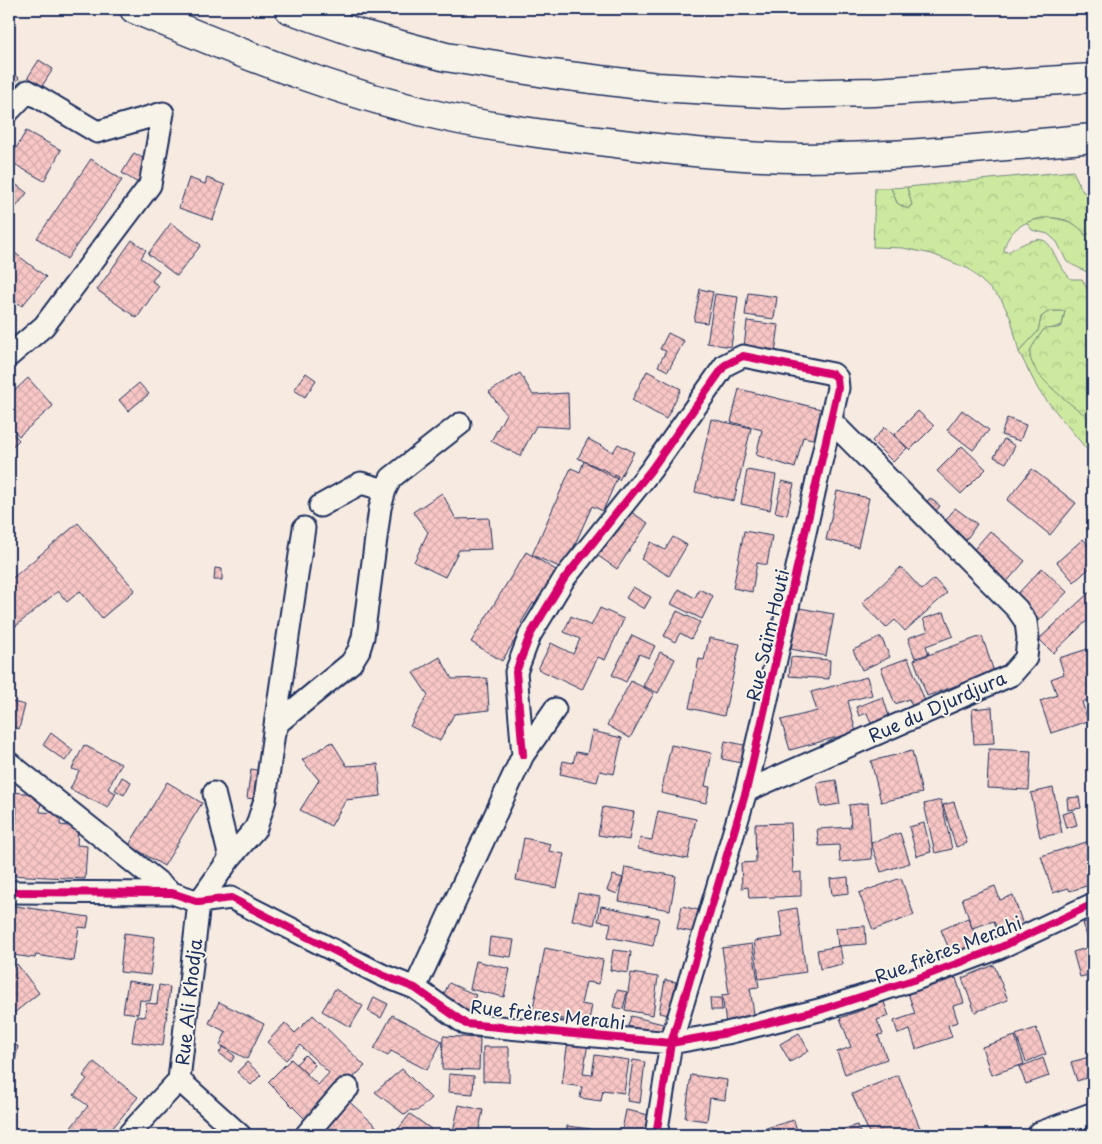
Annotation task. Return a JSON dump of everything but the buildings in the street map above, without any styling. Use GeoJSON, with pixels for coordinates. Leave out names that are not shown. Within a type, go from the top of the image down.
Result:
{"type":"FeatureCollection","features":[{"type":"Feature","properties":{"kind":"highway"},"geometry":{"type":"LineString","coordinates":[[134,9],[290,71],[389,102],[457,119],[542,133],[685,151],[766,157],[857,156],[1009,146],[1093,138]]}},
{"type":"Feature","properties":{"kind":"highway"},"geometry":{"type":"LineString","coordinates":[[289,9],[360,34],[446,57],[552,74],[657,87],[783,94],[874,92],[1093,78]]}},
{"type":"Feature","properties":{"kind":"highway"},"geometry":{"type":"LineString","coordinates":[[1009,146],[1093,146]]}},
{"type":"Feature","properties":{"kind":"main road"},"geometry":{"type":"LineString","coordinates":[[1041,1135],[1093,1116]]}},
{"type":"Feature","properties":{"kind":"street"},"geometry":{"type":"LineString","coordinates":[[9,111],[28,90],[97,132],[163,112],[150,185],[44,326],[9,356]]}},
{"type":"Feature","properties":{"kind":"street","name":"Rue Saïm Houti"},"geometry":{"type":"LineString","coordinates":[[523,755],[516,672],[530,635],[564,579],[651,470],[725,365],[743,356],[833,374],[839,382],[746,791],[671,1043],[656,1135]]}},
{"type":"Feature","properties":{"kind":"street","name":"Rue du Djurdjura"},"geometry":{"type":"LineString","coordinates":[[746,791],[1011,675],[1026,658],[1026,622],[1018,609],[830,421]]}},
{"type":"Feature","properties":{"kind":"street"},"geometry":{"type":"LineString","coordinates":[[274,732],[279,722],[351,663],[359,650],[363,637],[380,508],[385,490],[391,478],[460,424]]}},
{"type":"Feature","properties":{"kind":"street"},"geometry":{"type":"LineString","coordinates":[[320,506],[361,483],[385,490]]}},
{"type":"Feature","properties":{"kind":"street"},"geometry":{"type":"LineString","coordinates":[[199,902],[230,858],[246,842],[256,828],[265,800],[304,528]]}},
{"type":"Feature","properties":{"kind":"street"},"geometry":{"type":"LineString","coordinates":[[415,988],[523,755],[555,708]]}},
{"type":"Feature","properties":{"kind":"street"},"geometry":{"type":"LineString","coordinates":[[9,763],[172,893]]}},
{"type":"Feature","properties":{"kind":"street"},"geometry":{"type":"LineString","coordinates":[[214,793],[230,858]]}},
{"type":"Feature","properties":{"kind":"street","name":"Rue frères Merahi"},"geometry":{"type":"LineString","coordinates":[[9,892],[172,893],[199,902],[231,898],[382,975],[415,988],[466,1024],[671,1043],[727,1033],[823,1009],[916,979],[1000,948],[1093,904]]}},
{"type":"Feature","properties":{"kind":"street","name":"Rue Ali Khodja"},"geometry":{"type":"LineString","coordinates":[[199,902],[179,1080],[240,1135]]}},
{"type":"Feature","properties":{"kind":"street"},"geometry":{"type":"LineString","coordinates":[[128,1135],[179,1080]]}},
{"type":"Feature","properties":{"kind":"street"},"geometry":{"type":"LineString","coordinates":[[306,1135],[348,1088]]}},
{"type":"Feature","properties":{"kind":"green space"},"geometry":{"type":"Polygon","coordinates":[[[1073,171],[1083,192],[1093,194],[1093,232],[1085,235],[1077,226],[1066,220],[1040,219],[1027,222],[1016,229],[1008,239],[1004,251],[1008,252],[1024,243],[1043,240],[1048,244],[1071,279],[1082,279],[1092,308],[1094,327],[1093,421],[1064,399],[1043,379],[1030,358],[1031,349],[1044,329],[1062,326],[1065,311],[1049,311],[1041,317],[1038,331],[1019,352],[1011,319],[1001,299],[969,269],[932,254],[903,248],[873,247],[875,188],[891,188],[897,203],[907,209],[912,205],[907,187],[1073,171]]]}},
{"type":"Feature","properties":{"kind":"green space"},"geometry":{"type":"Polygon","coordinates":[[[907,187],[912,205],[907,209],[897,203],[891,188],[907,187]]]}},
{"type":"Feature","properties":{"kind":"green space"},"geometry":{"type":"Polygon","coordinates":[[[1048,217],[1074,224],[1085,235],[1093,232],[1093,275],[1067,262],[1057,242],[1048,234],[1032,230],[1026,222],[1048,217]]]}},
{"type":"Feature","properties":{"kind":"green space"},"geometry":{"type":"Polygon","coordinates":[[[1049,311],[1065,311],[1062,325],[1042,332],[1031,349],[1069,401],[1093,421],[1093,457],[1039,391],[1019,352],[1038,331],[1041,317],[1049,311]]]}},
{"type":"Feature","properties":{"kind":"cycle path"},"geometry":{"type":"LineString","coordinates":[[523,755],[516,672],[530,635],[564,579],[651,470],[725,365],[743,356],[833,374],[837,378],[838,388],[746,791],[671,1043],[656,1135]]}},
{"type":"Feature","properties":{"kind":"cycle path"},"geometry":{"type":"LineString","coordinates":[[9,892],[172,893],[199,902],[231,898],[382,975],[415,988],[466,1024],[671,1043],[727,1033],[823,1009],[916,979],[999,948],[1093,904]]}}]}
